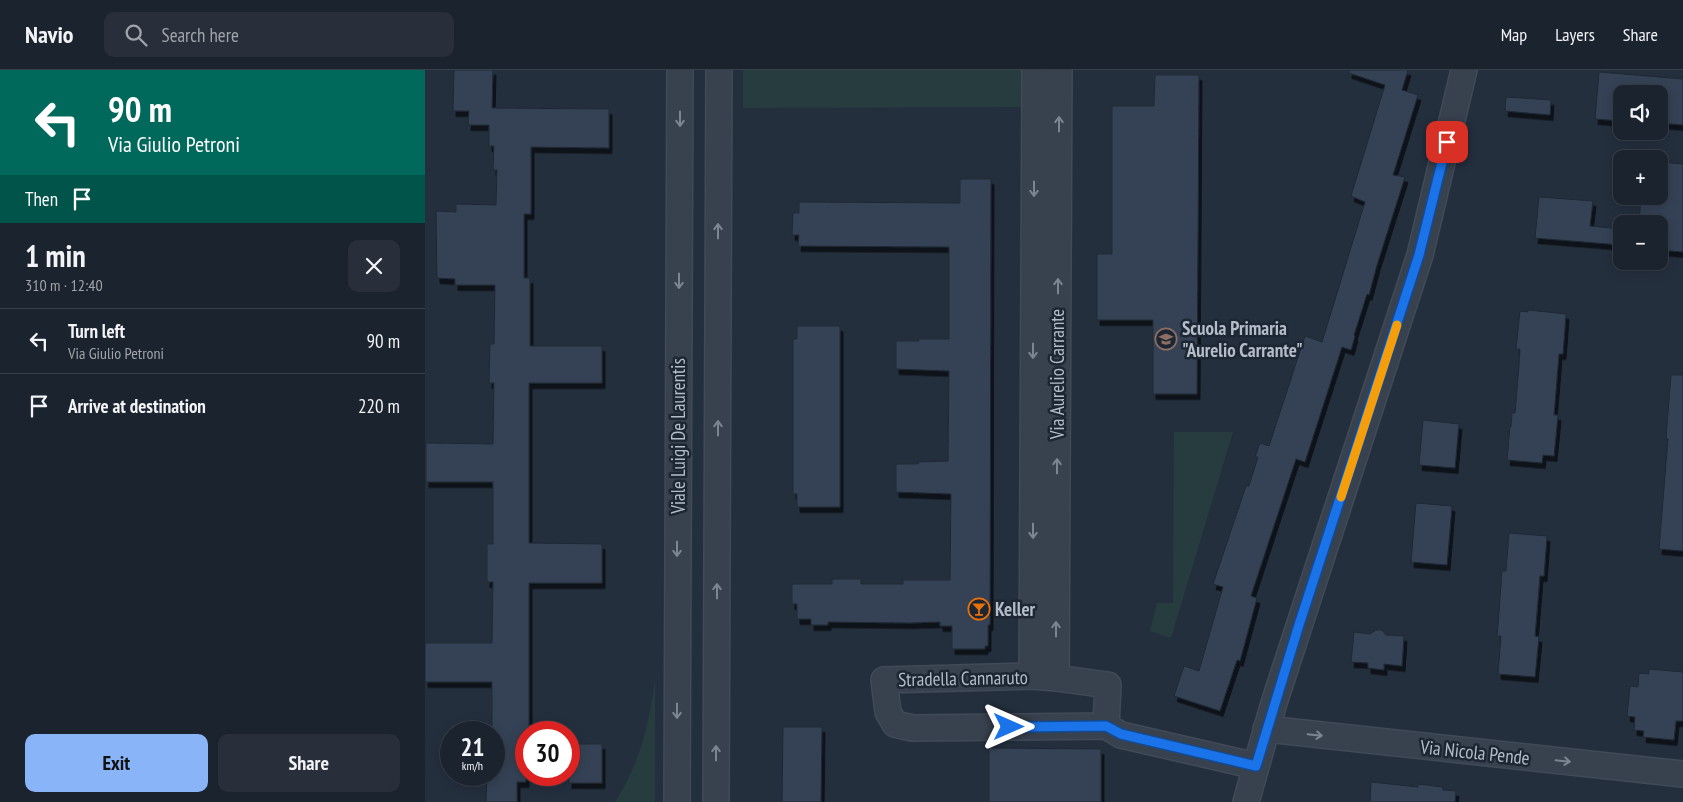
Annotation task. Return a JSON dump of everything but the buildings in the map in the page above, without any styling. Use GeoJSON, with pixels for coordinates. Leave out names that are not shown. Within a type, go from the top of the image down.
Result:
{"type":"FeatureCollection","features":[{"type":"Feature","properties":{"kind":"street","name":"Viale Luigi De Laurentis"},"geometry":{"type":"LineString","coordinates":[[677,802],[680,70]]}},
{"type":"Feature","properties":{"kind":"street","name":"Viale Luigi De Laurentis"},"geometry":{"type":"LineString","coordinates":[[716,802],[719,70]]}},
{"type":"Feature","properties":{"kind":"street","name":"Via Aurelio Carrante"},"geometry":{"type":"LineString","coordinates":[[1035,70],[1044,677]]}},
{"type":"Feature","properties":{"kind":"street","name":"Via Aurelio Carrante"},"geometry":{"type":"LineString","coordinates":[[1044,677],[1059,70]]}},
{"type":"Feature","properties":{"kind":"street"},"geometry":{"type":"LineString","coordinates":[[1246,802],[1266,729],[1419,255],[1464,70]]}},
{"type":"Feature","properties":{"kind":"street","name":"Stradella Cannaruto"},"geometry":{"type":"LineString","coordinates":[[1106,726],[1108,685],[1044,677],[884,680],[888,712],[895,724],[912,728],[1106,726],[1121,734],[1256,766]]}},
{"type":"Feature","properties":{"kind":"street","name":"Via Nicola Pende"},"geometry":{"type":"LineString","coordinates":[[1266,729],[1683,774]]}},
{"type":"Feature","properties":{"kind":"green space"},"geometry":{"type":"Polygon","coordinates":[[[743,70],[1021,70],[1021,107],[743,108],[743,70]]]}},
{"type":"Feature","properties":{"kind":"green space"},"geometry":{"type":"Polygon","coordinates":[[[1174,432],[1233,432],[1171,638],[1150,631],[1157,603],[1173,603],[1174,432]]]}},
{"type":"Feature","properties":{"kind":"green space"},"geometry":{"type":"Polygon","coordinates":[[[655,680],[655,802],[615,802],[631,773],[642,743],[650,713],[655,680]]]}},
{"type":"Feature","properties":{"kind":"slow traffic"},"geometry":{"type":"LineString","coordinates":[[1341,497],[1397,325]]}},
{"type":"Feature","properties":{"kind":"place","name":"Scuola Primaria \"Aurelio Carrante\""},"geometry":{"type":"Point","coordinates":[1166,339]}},
{"type":"Feature","properties":{"kind":"place","name":"Keller"},"geometry":{"type":"Point","coordinates":[979,609]}},
{"type":"Feature","properties":{"kind":"route"},"geometry":{"type":"LineString","coordinates":[[1009,727],[1106,726],[1121,734],[1256,766],[1274,703],[1419,255],[1447,142]]}}]}
